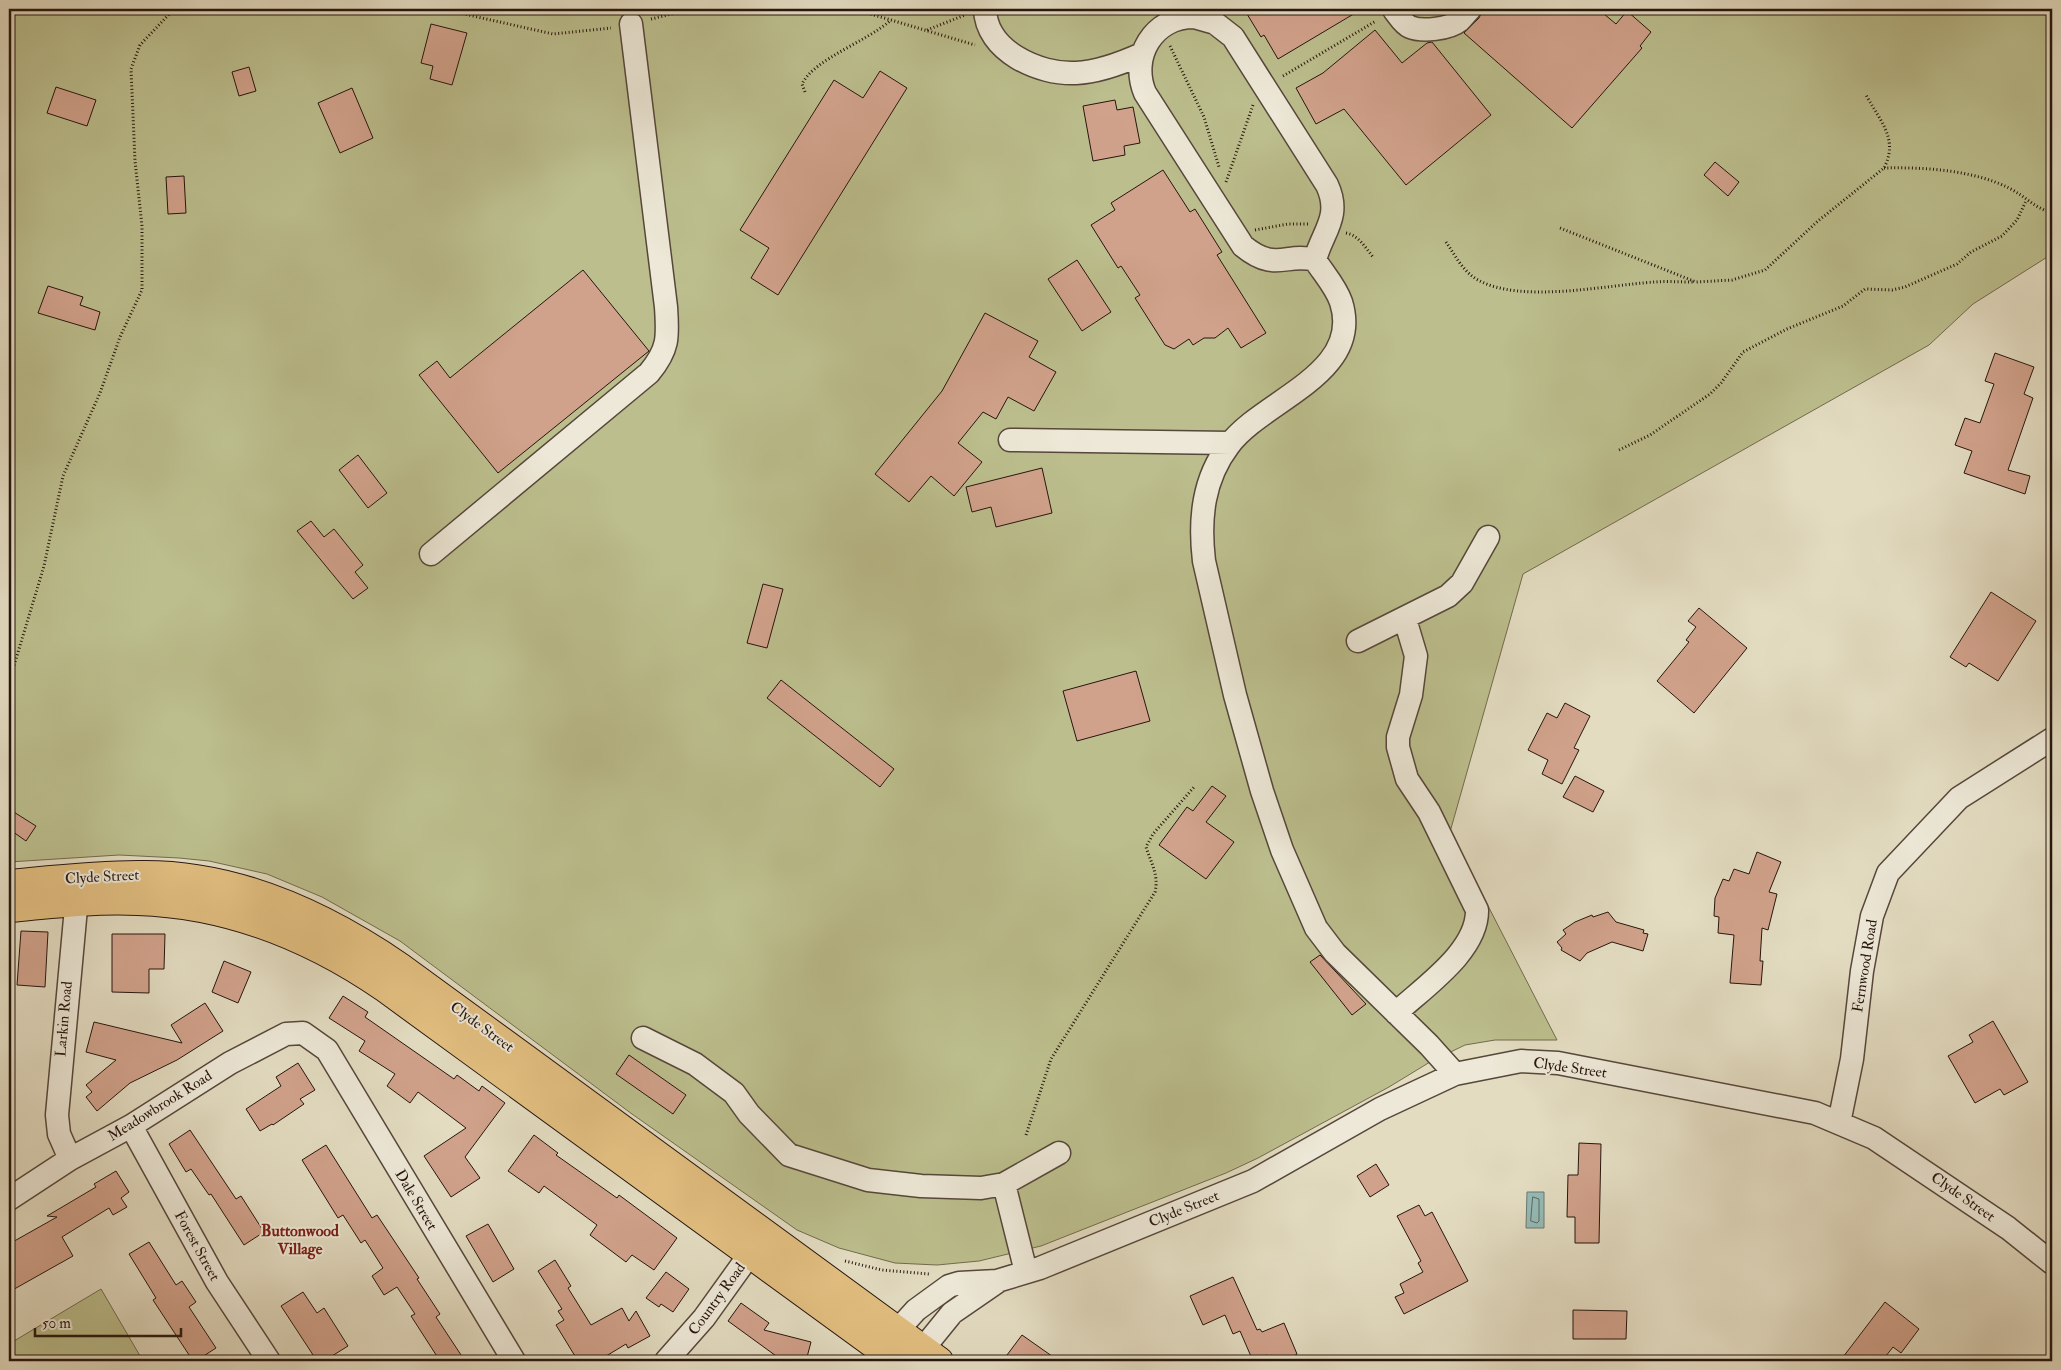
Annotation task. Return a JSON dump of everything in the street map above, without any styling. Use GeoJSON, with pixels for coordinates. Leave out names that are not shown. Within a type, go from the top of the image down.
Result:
{"type":"FeatureCollection","features":[{"type":"Feature","properties":{"kind":"main road","name":"Clyde Street"},"geometry":{"type":"LineString","coordinates":[[9,908],[140,874],[211,882],[286,904],[327,922],[400,967],[891,1347],[925,1358]]}},
{"type":"Feature","properties":{"kind":"main road","name":"Clyde Street"},"geometry":{"type":"LineString","coordinates":[[9,884],[77,890]]}},
{"type":"Feature","properties":{"kind":"street"},"geometry":{"type":"LineString","coordinates":[[1392,9],[1404,23],[1412,28],[1444,28],[1458,22],[1470,9]]}},
{"type":"Feature","properties":{"kind":"street"},"geometry":{"type":"LineString","coordinates":[[976,11],[985,17],[1002,47],[1018,59],[1043,68],[1074,74],[1087,72],[1142,54]]}},
{"type":"Feature","properties":{"kind":"street"},"geometry":{"type":"LineString","coordinates":[[1315,260],[1332,218],[1333,202],[1328,185],[1233,37],[1200,13],[1176,20],[1160,28],[1149,39],[1142,54],[1140,71],[1145,93],[1244,246],[1268,260],[1279,261],[1308,258],[1315,260],[1341,301],[1344,330],[1335,354],[1312,379],[1248,425],[1230,443],[1216,465],[1203,504],[1202,543],[1233,686],[1262,791],[1282,850],[1316,928],[1334,953],[1429,1044],[1455,1074]]}},
{"type":"Feature","properties":{"kind":"street"},"geometry":{"type":"LineString","coordinates":[[431,554],[649,373],[660,360],[666,346],[666,307],[630,24]]}},
{"type":"Feature","properties":{"kind":"street"},"geometry":{"type":"LineString","coordinates":[[1010,440],[1230,443]]}},
{"type":"Feature","properties":{"kind":"street"},"geometry":{"type":"LineString","coordinates":[[1358,641],[1448,596],[1462,583],[1488,538]]}},
{"type":"Feature","properties":{"kind":"street"},"geometry":{"type":"LineString","coordinates":[[1396,1013],[1463,950],[1478,923],[1477,910],[1429,812],[1407,780],[1398,747],[1398,737],[1411,695],[1416,656],[1405,619]]}},
{"type":"Feature","properties":{"kind":"street","name":"Fernwood Road"},"geometry":{"type":"LineString","coordinates":[[1839,1123],[1852,1059],[1862,971],[1872,916],[1888,873],[1959,798],[2052,739]]}},
{"type":"Feature","properties":{"kind":"street","name":"Larkin Road"},"geometry":{"type":"LineString","coordinates":[[70,1159],[59,1134],[56,1115],[77,890]]}},
{"type":"Feature","properties":{"kind":"street","name":"Meadowbrook Road"},"geometry":{"type":"LineString","coordinates":[[9,1199],[70,1159],[131,1126],[230,1063],[286,1034],[303,1033],[316,1041]]}},
{"type":"Feature","properties":{"kind":"street"},"geometry":{"type":"LineString","coordinates":[[644,1038],[695,1064],[734,1093],[749,1114],[789,1155],[868,1180],[944,1188],[981,1188],[1004,1184],[1059,1153]]}},
{"type":"Feature","properties":{"kind":"street","name":"Dale Street"},"geometry":{"type":"LineString","coordinates":[[316,1041],[327,1050],[514,1361]]}},
{"type":"Feature","properties":{"kind":"street","name":"Clyde Street"},"geometry":{"type":"LineString","coordinates":[[925,1358],[952,1313],[997,1282],[1253,1181],[1380,1109],[1455,1074],[1521,1061],[1558,1063],[1815,1113],[1874,1138],[1909,1160],[2008,1228],[2052,1263]]}},
{"type":"Feature","properties":{"kind":"street","name":"Forest Street"},"geometry":{"type":"LineString","coordinates":[[131,1126],[217,1282],[269,1361]]}},
{"type":"Feature","properties":{"kind":"street"},"geometry":{"type":"LineString","coordinates":[[1004,1184],[1026,1272]]}},
{"type":"Feature","properties":{"kind":"street","name":"Country Road"},"geometry":{"type":"LineString","coordinates":[[666,1361],[704,1318],[757,1244]]}},
{"type":"Feature","properties":{"kind":"street","name":"Clyde Street"},"geometry":{"type":"LineString","coordinates":[[891,1347],[916,1310],[949,1286],[959,1283],[997,1282]]}},
{"type":"Feature","properties":{"kind":"path"},"geometry":{"type":"LineString","coordinates":[[9,682],[40,582],[63,476],[100,393],[120,337],[142,290],[142,226],[135,161],[131,69],[140,45],[174,9]]}},
{"type":"Feature","properties":{"kind":"path"},"geometry":{"type":"LineString","coordinates":[[442,9],[553,34],[569,34],[630,24],[692,9]]}},
{"type":"Feature","properties":{"kind":"path"},"geometry":{"type":"LineString","coordinates":[[854,9],[983,48]]}},
{"type":"Feature","properties":{"kind":"path"},"geometry":{"type":"LineString","coordinates":[[927,30],[976,11]]}},
{"type":"Feature","properties":{"kind":"path"},"geometry":{"type":"LineString","coordinates":[[805,92],[802,84],[812,70],[875,33],[892,20]]}},
{"type":"Feature","properties":{"kind":"path"},"geometry":{"type":"LineString","coordinates":[[1160,28],[1182,67],[1204,117],[1220,172]]}},
{"type":"Feature","properties":{"kind":"path"},"geometry":{"type":"LineString","coordinates":[[1446,242],[1469,274],[1485,284],[1504,290],[1553,290],[1654,282],[1732,280],[1765,270],[1818,221],[1884,168],[1890,157],[1890,139],[1866,95]]}},
{"type":"Feature","properties":{"kind":"path"},"geometry":{"type":"LineString","coordinates":[[1884,168],[1920,169],[1981,179],[2010,189],[2026,201],[2052,213]]}},
{"type":"Feature","properties":{"kind":"path"},"geometry":{"type":"LineString","coordinates":[[1222,179],[1225,187]]}},
{"type":"Feature","properties":{"kind":"path"},"geometry":{"type":"LineString","coordinates":[[1619,450],[1650,435],[1710,394],[1721,383],[1743,352],[1761,341],[1843,306],[1865,289],[1892,290],[1905,287],[1957,264],[1971,252],[2002,236],[2017,220],[2026,201]]}},
{"type":"Feature","properties":{"kind":"path"},"geometry":{"type":"LineString","coordinates":[[1560,228],[1696,282]]}},
{"type":"Feature","properties":{"kind":"path"},"geometry":{"type":"LineString","coordinates":[[1026,1135],[1051,1059],[1155,892],[1157,883],[1156,870],[1146,847],[1149,840],[1164,819],[1195,786]]}},
{"type":"Feature","properties":{"kind":"path"},"geometry":{"type":"LineString","coordinates":[[840,1260],[871,1269],[932,1274]]}},
{"type":"Feature","properties":{"kind":"green space"},"geometry":{"type":"Polygon","coordinates":[[[9,9],[2052,9],[2052,254],[1973,304],[1929,345],[1523,574],[1450,832],[1557,1040],[1495,1040],[1465,1045],[1430,1062],[1389,1087],[1258,1158],[1226,1173],[1041,1246],[979,1261],[937,1265],[895,1263],[839,1248],[797,1230],[632,1114],[400,941],[322,897],[267,874],[209,861],[119,855],[9,862],[9,9]]]}},
{"type":"Feature","properties":{"kind":"green space"},"geometry":{"type":"Polygon","coordinates":[[[101,1289],[143,1361],[9,1361],[9,1344],[101,1289]]]}},
{"type":"Feature","properties":{"kind":"water"},"geometry":{"type":"Polygon","coordinates":[[[1527,1192],[1544,1192],[1544,1228],[1526,1228],[1527,1192]]]}},
{"type":"Feature","properties":{"kind":"building"},"geometry":{"type":"Polygon","coordinates":[[[1244,9],[1362,9],[1278,59],[1264,35],[1261,37],[1244,9]]]}},
{"type":"Feature","properties":{"kind":"building"},"geometry":{"type":"Polygon","coordinates":[[[1483,9],[1598,9],[1616,24],[1627,11],[1651,32],[1640,46],[1642,48],[1572,128],[1464,33],[1479,18],[1483,9]]]}},
{"type":"Feature","properties":{"kind":"building"},"geometry":{"type":"Polygon","coordinates":[[[431,24],[467,33],[452,85],[430,79],[433,66],[421,63],[431,24]]]}},
{"type":"Feature","properties":{"kind":"building"},"geometry":{"type":"Polygon","coordinates":[[[1375,30],[1402,63],[1427,43],[1432,42],[1491,115],[1406,185],[1344,109],[1316,124],[1296,88],[1323,73],[1375,30]]]}},
{"type":"Feature","properties":{"kind":"building"},"geometry":{"type":"Polygon","coordinates":[[[249,67],[256,91],[239,96],[232,72],[249,67]]]}},
{"type":"Feature","properties":{"kind":"building"},"geometry":{"type":"Polygon","coordinates":[[[880,71],[907,88],[778,295],[751,278],[769,248],[740,230],[834,80],[863,98],[880,71]]]}},
{"type":"Feature","properties":{"kind":"building"},"geometry":{"type":"Polygon","coordinates":[[[56,87],[96,100],[87,126],[47,113],[56,87]]]}},
{"type":"Feature","properties":{"kind":"building"},"geometry":{"type":"Polygon","coordinates":[[[352,88],[373,138],[340,153],[318,103],[352,88]]]}},
{"type":"Feature","properties":{"kind":"building"},"geometry":{"type":"Polygon","coordinates":[[[1115,100],[1117,110],[1133,107],[1140,143],[1124,146],[1125,155],[1093,161],[1083,106],[1115,100]]]}},
{"type":"Feature","properties":{"kind":"building"},"geometry":{"type":"Polygon","coordinates":[[[1715,162],[1739,182],[1728,196],[1704,175],[1715,162]]]}},
{"type":"Feature","properties":{"kind":"building"},"geometry":{"type":"Polygon","coordinates":[[[1163,170],[1190,212],[1195,209],[1222,252],[1217,255],[1266,333],[1241,348],[1228,328],[1215,338],[1204,338],[1193,345],[1189,339],[1174,349],[1165,345],[1135,298],[1140,295],[1121,266],[1118,268],[1091,225],[1115,210],[1111,203],[1163,170]]]}},
{"type":"Feature","properties":{"kind":"building"},"geometry":{"type":"Polygon","coordinates":[[[184,176],[186,213],[168,214],[166,177],[184,176]]]}},
{"type":"Feature","properties":{"kind":"building"},"geometry":{"type":"Polygon","coordinates":[[[1077,260],[1111,312],[1082,331],[1048,279],[1077,260]]]}},
{"type":"Feature","properties":{"kind":"building"},"geometry":{"type":"Polygon","coordinates":[[[583,270],[649,351],[498,473],[419,375],[437,361],[450,378],[583,270]]]}},
{"type":"Feature","properties":{"kind":"building"},"geometry":{"type":"Polygon","coordinates":[[[48,286],[83,297],[80,305],[100,312],[95,330],[38,313],[48,286]]]}},
{"type":"Feature","properties":{"kind":"building"},"geometry":{"type":"Polygon","coordinates":[[[985,313],[1038,341],[1029,357],[1056,372],[1034,411],[1008,397],[996,419],[983,412],[958,443],[982,462],[954,496],[931,476],[909,502],[875,474],[942,391],[985,313]]]}},
{"type":"Feature","properties":{"kind":"building"},"geometry":{"type":"Polygon","coordinates":[[[1995,353],[2034,367],[2024,394],[2033,398],[2008,470],[2030,476],[2025,494],[1964,473],[1972,451],[1955,445],[1965,418],[1980,423],[1994,384],[1985,381],[1995,353]]]}},
{"type":"Feature","properties":{"kind":"building"},"geometry":{"type":"Polygon","coordinates":[[[358,455],[387,493],[368,508],[339,470],[358,455]]]}},
{"type":"Feature","properties":{"kind":"building"},"geometry":{"type":"Polygon","coordinates":[[[1042,468],[1052,513],[996,527],[991,507],[972,512],[966,487],[1042,468]]]}},
{"type":"Feature","properties":{"kind":"building"},"geometry":{"type":"Polygon","coordinates":[[[311,521],[324,537],[334,529],[363,565],[355,572],[368,588],[353,599],[297,531],[311,521]]]}},
{"type":"Feature","properties":{"kind":"building"},"geometry":{"type":"Polygon","coordinates":[[[763,584],[783,589],[767,648],[747,643],[763,584]]]}},
{"type":"Feature","properties":{"kind":"building"},"geometry":{"type":"Polygon","coordinates":[[[1991,592],[2036,621],[1998,681],[1969,663],[1966,667],[1950,657],[1991,592]]]}},
{"type":"Feature","properties":{"kind":"building"},"geometry":{"type":"Polygon","coordinates":[[[1699,608],[1747,648],[1694,713],[1657,681],[1689,642],[1686,640],[1696,627],[1688,621],[1699,608]]]}},
{"type":"Feature","properties":{"kind":"building"},"geometry":{"type":"Polygon","coordinates":[[[1136,671],[1150,721],[1077,741],[1063,691],[1136,671]]]}},
{"type":"Feature","properties":{"kind":"building"},"geometry":{"type":"Polygon","coordinates":[[[781,680],[894,769],[880,787],[767,698],[781,680]]]}},
{"type":"Feature","properties":{"kind":"building"},"geometry":{"type":"Polygon","coordinates":[[[1565,703],[1590,716],[1574,748],[1579,750],[1562,784],[1542,774],[1548,760],[1528,750],[1547,713],[1557,718],[1565,703]]]}},
{"type":"Feature","properties":{"kind":"building"},"geometry":{"type":"Polygon","coordinates":[[[1575,776],[1604,791],[1593,812],[1563,797],[1575,776]]]}},
{"type":"Feature","properties":{"kind":"building"},"geometry":{"type":"Polygon","coordinates":[[[1212,786],[1226,796],[1206,822],[1234,842],[1206,879],[1159,845],[1187,807],[1193,811],[1212,786]]]}},
{"type":"Feature","properties":{"kind":"building"},"geometry":{"type":"Polygon","coordinates":[[[9,809],[36,826],[26,841],[9,829],[9,809]]]}},
{"type":"Feature","properties":{"kind":"building"},"geometry":{"type":"Polygon","coordinates":[[[1757,852],[1781,862],[1769,892],[1777,894],[1768,930],[1762,928],[1760,961],[1763,961],[1761,985],[1730,983],[1734,935],[1718,933],[1719,917],[1714,916],[1715,898],[1723,879],[1729,881],[1734,869],[1749,874],[1757,852]]]}},
{"type":"Feature","properties":{"kind":"building"},"geometry":{"type":"Polygon","coordinates":[[[1608,912],[1616,922],[1644,930],[1643,933],[1648,934],[1643,951],[1612,942],[1587,953],[1580,961],[1561,950],[1562,948],[1557,942],[1566,934],[1563,930],[1575,922],[1592,915],[1593,917],[1608,912]]]}},
{"type":"Feature","properties":{"kind":"building"},"geometry":{"type":"Polygon","coordinates":[[[21,931],[48,932],[45,987],[17,985],[21,931]]]}},
{"type":"Feature","properties":{"kind":"building"},"geometry":{"type":"Polygon","coordinates":[[[112,934],[165,934],[164,969],[149,969],[149,993],[112,992],[112,934]]]}},
{"type":"Feature","properties":{"kind":"building"},"geometry":{"type":"Polygon","coordinates":[[[1320,955],[1366,1004],[1352,1015],[1310,962],[1320,955]]]}},
{"type":"Feature","properties":{"kind":"building"},"geometry":{"type":"Polygon","coordinates":[[[224,961],[251,972],[238,1003],[212,992],[224,961]]]}},
{"type":"Feature","properties":{"kind":"building"},"geometry":{"type":"Polygon","coordinates":[[[343,996],[368,1012],[365,1017],[454,1079],[457,1075],[479,1091],[482,1086],[505,1103],[465,1157],[480,1178],[451,1197],[424,1156],[466,1128],[418,1092],[410,1103],[387,1086],[395,1074],[359,1051],[365,1041],[329,1018],[343,996]]]}},
{"type":"Feature","properties":{"kind":"building"},"geometry":{"type":"Polygon","coordinates":[[[205,1003],[223,1031],[177,1060],[130,1083],[97,1111],[86,1097],[92,1092],[86,1085],[116,1060],[86,1052],[94,1022],[182,1043],[171,1025],[205,1003]]]}},
{"type":"Feature","properties":{"kind":"building"},"geometry":{"type":"Polygon","coordinates":[[[1993,1021],[2028,1082],[2004,1095],[2000,1089],[1975,1103],[1948,1056],[1973,1042],[1969,1035],[1993,1021]]]}},
{"type":"Feature","properties":{"kind":"building"},"geometry":{"type":"Polygon","coordinates":[[[629,1055],[686,1095],[673,1114],[616,1074],[629,1055]]]}},
{"type":"Feature","properties":{"kind":"building"},"geometry":{"type":"Polygon","coordinates":[[[298,1063],[315,1090],[300,1099],[304,1104],[273,1125],[260,1131],[246,1109],[281,1086],[276,1077],[298,1063]]]}},
{"type":"Feature","properties":{"kind":"building"},"geometry":{"type":"Polygon","coordinates":[[[190,1130],[236,1199],[241,1196],[264,1232],[244,1245],[211,1194],[209,1195],[191,1169],[186,1172],[169,1144],[190,1130]]]}},
{"type":"Feature","properties":{"kind":"building"},"geometry":{"type":"Polygon","coordinates":[[[534,1135],[558,1153],[556,1155],[617,1198],[619,1195],[677,1238],[654,1270],[632,1255],[626,1262],[590,1235],[597,1225],[544,1186],[539,1193],[508,1171],[534,1135]]]}},
{"type":"Feature","properties":{"kind":"building"},"geometry":{"type":"Polygon","coordinates":[[[1579,1143],[1601,1144],[1599,1243],[1575,1243],[1575,1217],[1567,1217],[1568,1175],[1578,1175],[1579,1143]]]}},
{"type":"Feature","properties":{"kind":"building"},"geometry":{"type":"Polygon","coordinates":[[[326,1145],[372,1218],[377,1215],[419,1278],[417,1279],[440,1314],[436,1317],[465,1361],[440,1361],[411,1316],[415,1314],[397,1287],[384,1295],[372,1276],[383,1268],[365,1240],[361,1243],[343,1215],[338,1218],[302,1160],[326,1145]]]}},
{"type":"Feature","properties":{"kind":"building"},"geometry":{"type":"Polygon","coordinates":[[[1376,1164],[1389,1185],[1370,1197],[1357,1176],[1376,1164]]]}},
{"type":"Feature","properties":{"kind":"building"},"geometry":{"type":"Polygon","coordinates":[[[116,1171],[129,1192],[121,1198],[127,1207],[113,1215],[109,1208],[62,1237],[73,1256],[9,1292],[9,1244],[57,1217],[47,1216],[96,1187],[94,1184],[116,1171]]]}},
{"type":"Feature","properties":{"kind":"building"},"geometry":{"type":"Polygon","coordinates":[[[1419,1205],[1425,1216],[1432,1212],[1468,1281],[1404,1314],[1395,1297],[1404,1293],[1400,1284],[1423,1272],[1418,1263],[1421,1261],[1397,1216],[1419,1205]]]}},
{"type":"Feature","properties":{"kind":"building"},"geometry":{"type":"Polygon","coordinates":[[[488,1224],[514,1269],[493,1282],[466,1236],[488,1224]]]}},
{"type":"Feature","properties":{"kind":"building"},"geometry":{"type":"Polygon","coordinates":[[[149,1242],[176,1285],[182,1281],[196,1302],[189,1307],[216,1348],[196,1361],[193,1361],[153,1300],[156,1298],[129,1254],[149,1242]]]}},
{"type":"Feature","properties":{"kind":"building"},"geometry":{"type":"Polygon","coordinates":[[[555,1260],[571,1286],[568,1288],[591,1325],[622,1308],[629,1321],[636,1311],[650,1336],[628,1348],[626,1344],[598,1361],[578,1361],[556,1325],[564,1320],[558,1311],[562,1309],[538,1271],[555,1260]]]}},
{"type":"Feature","properties":{"kind":"building"},"geometry":{"type":"Polygon","coordinates":[[[666,1272],[689,1289],[673,1312],[661,1304],[659,1307],[646,1298],[666,1272]]]}},
{"type":"Feature","properties":{"kind":"building"},"geometry":{"type":"Polygon","coordinates":[[[1233,1277],[1257,1330],[1260,1329],[1262,1332],[1284,1323],[1297,1354],[1294,1356],[1296,1361],[1269,1361],[1267,1355],[1253,1361],[1240,1331],[1233,1334],[1225,1315],[1203,1325],[1190,1296],[1233,1277]]]}},
{"type":"Feature","properties":{"kind":"building"},"geometry":{"type":"Polygon","coordinates":[[[303,1292],[317,1313],[324,1308],[348,1346],[324,1361],[317,1361],[281,1306],[303,1292]]]}},
{"type":"Feature","properties":{"kind":"building"},"geometry":{"type":"Polygon","coordinates":[[[1885,1302],[1919,1329],[1901,1353],[1893,1347],[1882,1361],[1840,1361],[1885,1302]]]}},
{"type":"Feature","properties":{"kind":"building"},"geometry":{"type":"Polygon","coordinates":[[[741,1303],[769,1323],[764,1330],[811,1342],[806,1361],[783,1361],[728,1321],[741,1303]]]}},
{"type":"Feature","properties":{"kind":"building"},"geometry":{"type":"Polygon","coordinates":[[[1573,1310],[1627,1311],[1626,1339],[1573,1339],[1573,1310]]]}},
{"type":"Feature","properties":{"kind":"building"},"geometry":{"type":"Polygon","coordinates":[[[1022,1335],[1059,1361],[1016,1361],[1007,1355],[1022,1335]]]}},
{"type":"Feature","properties":{"kind":"district","name":"Buttonwood Village"},"geometry":{"type":"Point","coordinates":[300,1240]}}]}
